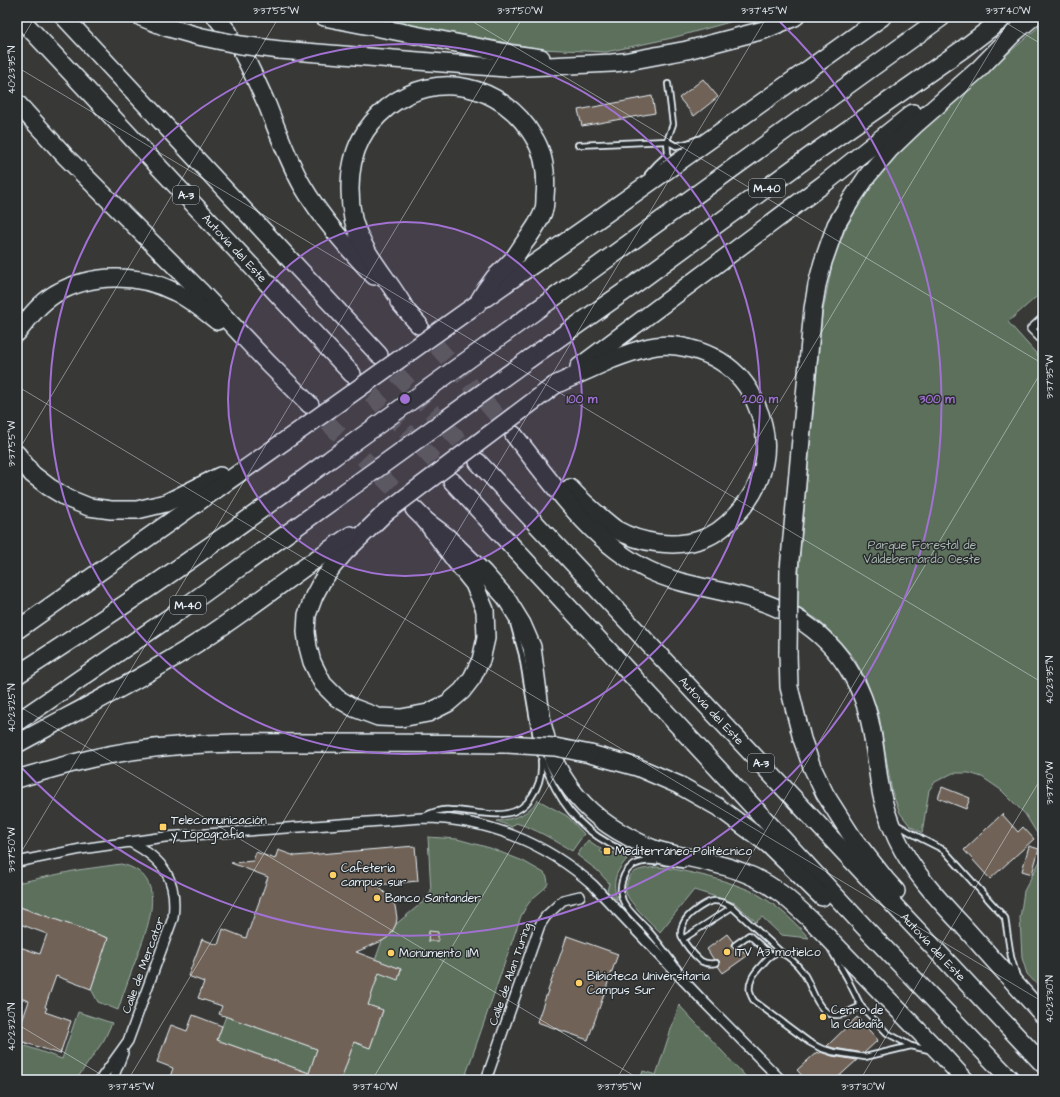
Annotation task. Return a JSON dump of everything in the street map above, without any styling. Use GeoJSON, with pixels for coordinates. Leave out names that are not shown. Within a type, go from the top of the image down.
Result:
{"type":"FeatureCollection","features":[{"type":"Feature","properties":{"kind":"highway","name":"Autovía del Este"},"geometry":{"type":"LineString","coordinates":[[19,17],[352,374]]}},
{"type":"Feature","properties":{"kind":"highway","name":"A-3"},"geometry":{"type":"LineString","coordinates":[[64,17],[379,355]]}},
{"type":"Feature","properties":{"kind":"highway"},"geometry":{"type":"LineString","coordinates":[[141,17],[166,27],[240,45],[280,50],[506,68],[623,62],[687,50],[764,30],[795,17]]}},
{"type":"Feature","properties":{"kind":"highway"},"geometry":{"type":"LineString","coordinates":[[216,17],[229,33]]}},
{"type":"Feature","properties":{"kind":"highway"},"geometry":{"type":"LineString","coordinates":[[324,17],[512,54],[556,59],[623,62]]}},
{"type":"Feature","properties":{"kind":"highway"},"geometry":{"type":"LineString","coordinates":[[17,630],[882,17]]}},
{"type":"Feature","properties":{"kind":"highway"},"geometry":{"type":"LineString","coordinates":[[17,676],[202,552],[942,17]]}},
{"type":"Feature","properties":{"kind":"highway","name":"M-40"},"geometry":{"type":"LineString","coordinates":[[17,722],[182,610],[811,156],[963,49],[1005,17]]}},
{"type":"Feature","properties":{"kind":"highway"},"geometry":{"type":"LineString","coordinates":[[17,744],[156,668],[202,640],[345,539],[385,513],[825,184],[974,62],[1013,34],[1033,17]]}},
{"type":"Feature","properties":{"kind":"highway"},"geometry":{"type":"LineString","coordinates":[[1013,34],[980,69],[915,125],[890,149],[868,175],[836,225],[823,262],[813,309],[789,570],[788,652],[790,687],[802,739],[812,767],[825,794],[853,838],[886,880],[1043,1047]]}},
{"type":"Feature","properties":{"kind":"highway"},"geometry":{"type":"LineString","coordinates":[[243,54],[255,78],[285,150],[302,184],[322,215],[352,252],[419,325]]}},
{"type":"Feature","properties":{"kind":"highway"},"geometry":{"type":"LineString","coordinates":[[406,310],[398,295],[361,239],[353,218],[350,197],[350,176],[354,158],[361,139],[370,124],[383,111],[396,101],[414,92],[432,87],[450,85],[467,87],[483,92],[512,110],[526,125],[537,142],[544,159],[546,175],[544,209],[537,226],[513,258],[482,294],[476,304]]}},
{"type":"Feature","properties":{"kind":"highway"},"geometry":{"type":"LineString","coordinates":[[17,103],[66,157],[202,293],[310,405]]}},
{"type":"Feature","properties":{"kind":"highway"},"geometry":{"type":"LineString","coordinates":[[17,333],[34,312],[54,295],[72,286],[93,280],[116,277],[136,279],[173,291],[190,300],[228,329],[268,363]]}},
{"type":"Feature","properties":{"kind":"highway"},"geometry":{"type":"LineString","coordinates":[[555,385],[637,350],[657,345],[681,346],[700,351],[726,365],[747,387],[762,415],[766,433],[764,466],[752,494],[742,509],[729,523],[716,533],[699,540],[680,543],[660,543],[638,539],[621,532],[610,525],[584,503],[554,471],[514,435],[583,520],[599,537],[632,562],[670,579],[758,600],[778,608],[801,621],[828,643],[844,663],[860,692],[869,717],[874,740],[879,782],[888,820],[908,860],[934,894],[1043,1015]]}},
{"type":"Feature","properties":{"kind":"highway"},"geometry":{"type":"LineString","coordinates":[[17,454],[32,474],[49,487],[69,499],[89,507],[111,510],[137,510],[166,503],[221,475],[251,456],[303,428]]}},
{"type":"Feature","properties":{"kind":"highway","name":"Autovía del Este"},"geometry":{"type":"LineString","coordinates":[[478,462],[1043,1064]]}},
{"type":"Feature","properties":{"kind":"highway"},"geometry":{"type":"LineString","coordinates":[[452,481],[868,931],[1011,1080]]}},
{"type":"Feature","properties":{"kind":"highway"},"geometry":{"type":"LineString","coordinates":[[414,509],[426,521],[446,536],[484,573],[506,598],[522,624],[532,647],[542,723],[546,738]]}},
{"type":"Feature","properties":{"kind":"highway"},"geometry":{"type":"LineString","coordinates":[[385,513],[345,552],[322,581],[314,596],[307,615],[306,632],[312,662],[323,684],[337,698],[354,708],[378,717],[401,718],[428,713],[448,703],[462,691],[472,678],[481,660],[483,652],[486,638],[486,610],[474,584],[426,521]]}},
{"type":"Feature","properties":{"kind":"highway"},"geometry":{"type":"LineString","coordinates":[[17,779],[50,769],[108,755],[151,748],[205,744],[273,742],[507,744],[555,747],[590,754],[637,767],[679,785],[718,807],[769,845],[826,901],[868,931]]}},
{"type":"Feature","properties":{"kind":"highway"},"geometry":{"type":"LineString","coordinates":[[547,758],[582,802],[603,822],[617,831],[654,849],[721,865],[743,873],[763,882],[781,893],[795,904],[816,925],[965,1080]]}},
{"type":"Feature","properties":{"kind":"street"},"geometry":{"type":"LineString","coordinates":[[1043,318],[1032,329],[1043,341]]}},
{"type":"Feature","properties":{"kind":"street"},"geometry":{"type":"LineString","coordinates":[[17,862],[81,848],[165,837],[422,818],[440,818],[475,823],[523,839],[544,850],[578,872],[593,885],[703,1001],[781,1080]]}},
{"type":"Feature","properties":{"kind":"street","name":"Calle de Mercator"},"geometry":{"type":"LineString","coordinates":[[100,1080],[128,1041],[173,918],[175,904],[170,879],[163,866],[148,852],[130,842]]}},
{"type":"Feature","properties":{"kind":"street","name":"Calle de Alan Turing"},"geometry":{"type":"LineString","coordinates":[[486,1080],[540,925],[546,916],[563,900],[580,896]]}},
{"type":"Feature","properties":{"kind":"street"},"geometry":{"type":"LineString","coordinates":[[114,1080],[128,1041]]}},
{"type":"Feature","properties":{"kind":"lane"},"geometry":{"type":"LineString","coordinates":[[629,197],[657,164],[668,154],[666,141],[673,124],[668,84]]}},
{"type":"Feature","properties":{"kind":"lane"},"geometry":{"type":"LineString","coordinates":[[708,134],[734,122]]}},
{"type":"Feature","properties":{"kind":"lane"},"geometry":{"type":"LineString","coordinates":[[578,145],[666,141],[676,146],[702,137]]}},
{"type":"Feature","properties":{"kind":"lane"},"geometry":{"type":"LineString","coordinates":[[506,598],[522,655],[535,737],[547,758],[554,786],[562,801],[574,816],[590,831],[601,838],[624,850],[666,862]]}},
{"type":"Feature","properties":{"kind":"lane"},"geometry":{"type":"LineString","coordinates":[[422,818],[433,812],[449,810],[504,815],[520,809],[529,802],[536,791],[541,768],[547,758]]}},
{"type":"Feature","properties":{"kind":"lane"},"geometry":{"type":"LineString","coordinates":[[888,820],[944,850],[1005,918],[1011,957],[1021,990]]}},
{"type":"Feature","properties":{"kind":"lane"},"geometry":{"type":"LineString","coordinates":[[690,866],[648,861],[635,864],[624,876],[621,892],[624,902],[703,1001]]}},
{"type":"Feature","properties":{"kind":"lane"},"geometry":{"type":"LineString","coordinates":[[713,869],[743,873]]}},
{"type":"Feature","properties":{"kind":"lane"},"geometry":{"type":"LineString","coordinates":[[716,963],[711,964],[702,962],[693,954],[682,939],[681,933],[682,926],[690,914],[707,903],[714,901],[723,902],[732,907],[802,971],[824,1011],[840,1016],[861,1006]]}},
{"type":"Feature","properties":{"kind":"lane"},"geometry":{"type":"LineString","coordinates":[[682,939],[732,907]]}},
{"type":"Feature","properties":{"kind":"lane"},"geometry":{"type":"LineString","coordinates":[[816,925],[847,978],[861,1006],[887,1033],[911,1046],[926,1049],[944,1057]]}},
{"type":"Feature","properties":{"kind":"lane"},"geometry":{"type":"LineString","coordinates":[[735,945],[749,935],[772,955]]}},
{"type":"Feature","properties":{"kind":"lane"},"geometry":{"type":"LineString","coordinates":[[783,954],[778,953],[772,955],[760,967],[752,978],[749,988],[750,995],[754,1001],[809,1042],[820,1048],[833,1052],[865,1058],[911,1046]]}},
{"type":"Feature","properties":{"kind":"green space"},"geometry":{"type":"Polygon","coordinates":[[[364,17],[748,17],[672,38],[606,52],[541,49],[364,17]]]}},
{"type":"Feature","properties":{"kind":"green space","name":"Parque Forestal de Valdebernardo Oeste"},"geometry":{"type":"Polygon","coordinates":[[[1043,23],[1043,291],[1008,322],[1043,361],[1043,843],[1025,814],[1001,790],[982,777],[969,773],[953,773],[935,782],[929,790],[922,833],[910,826],[900,813],[892,792],[879,715],[867,682],[854,658],[837,638],[817,619],[797,607],[800,554],[822,316],[832,265],[840,241],[854,211],[874,180],[896,154],[922,129],[1043,23]]]}},
{"type":"Feature","properties":{"kind":"green space"},"geometry":{"type":"Polygon","coordinates":[[[538,800],[567,816],[584,834],[572,851],[531,828],[516,823],[512,827],[497,821],[510,819],[525,813],[538,800]]]}},
{"type":"Feature","properties":{"kind":"green space"},"geometry":{"type":"Polygon","coordinates":[[[428,837],[457,839],[490,848],[523,861],[544,873],[547,877],[548,883],[546,887],[532,899],[521,916],[464,1080],[341,1080],[354,1042],[370,1048],[383,1011],[368,1005],[378,972],[397,979],[401,969],[375,960],[382,941],[391,934],[396,924],[423,902],[431,892],[428,837]]]}},
{"type":"Feature","properties":{"kind":"green space"},"geometry":{"type":"Polygon","coordinates":[[[588,840],[609,857],[613,852],[627,859],[617,873],[615,888],[617,900],[607,891],[609,883],[598,871],[577,855],[588,840]]]}},
{"type":"Feature","properties":{"kind":"green space"},"geometry":{"type":"Polygon","coordinates":[[[1043,855],[1043,991],[1027,974],[1022,958],[1020,918],[1024,891],[1043,855]]]}},
{"type":"Feature","properties":{"kind":"green space"},"geometry":{"type":"Polygon","coordinates":[[[121,864],[136,870],[145,878],[150,889],[152,902],[147,928],[118,1010],[98,1002],[91,989],[108,938],[17,906],[17,883],[78,870],[121,864]]]}},
{"type":"Feature","properties":{"kind":"green space"},"geometry":{"type":"Polygon","coordinates":[[[657,867],[710,877],[758,894],[782,911],[809,938],[781,935],[762,917],[756,922],[735,903],[694,890],[660,932],[631,901],[626,890],[626,885],[631,874],[639,870],[657,867]]]}},
{"type":"Feature","properties":{"kind":"green space"},"geometry":{"type":"Polygon","coordinates":[[[679,1005],[749,1080],[640,1080],[643,1071],[656,1075],[679,1005]]]}},
{"type":"Feature","properties":{"kind":"green space"},"geometry":{"type":"Polygon","coordinates":[[[78,1012],[112,1023],[104,1040],[76,1080],[17,1080],[17,1043],[62,1059],[78,1012]]]}},
{"type":"Feature","properties":{"kind":"green space"},"geometry":{"type":"Polygon","coordinates":[[[226,1016],[317,1049],[309,1073],[217,1040],[226,1016]]]}},
{"type":"Feature","properties":{"kind":"building"},"geometry":{"type":"Polygon","coordinates":[[[703,79],[718,97],[694,116],[679,98],[703,79]]]}},
{"type":"Feature","properties":{"kind":"building"},"geometry":{"type":"Polygon","coordinates":[[[652,96],[655,113],[582,126],[578,110],[652,96]]]}},
{"type":"Feature","properties":{"kind":"building"},"geometry":{"type":"Polygon","coordinates":[[[942,787],[970,798],[966,809],[938,798],[942,787]]]}},
{"type":"Feature","properties":{"kind":"building"},"geometry":{"type":"Polygon","coordinates":[[[1002,814],[1018,832],[1023,827],[1034,839],[990,879],[964,850],[1002,814]]]}},
{"type":"Feature","properties":{"kind":"building"},"geometry":{"type":"Polygon","coordinates":[[[415,846],[418,881],[377,885],[392,900],[395,906],[397,918],[396,924],[391,934],[387,938],[356,952],[401,969],[398,980],[379,973],[368,1005],[383,1010],[370,1048],[354,1042],[341,1080],[169,1080],[173,1068],[157,1062],[171,1025],[187,1031],[193,1015],[222,1026],[217,1040],[309,1073],[317,1049],[219,1014],[222,1006],[198,998],[204,982],[188,976],[202,939],[218,945],[223,929],[246,938],[268,877],[231,863],[253,861],[256,852],[275,859],[278,850],[295,856],[415,846]]]}},
{"type":"Feature","properties":{"kind":"building"},"geometry":{"type":"Polygon","coordinates":[[[1029,846],[1039,849],[1032,874],[1022,871],[1029,846]]]}},
{"type":"Feature","properties":{"kind":"building"},"geometry":{"type":"Polygon","coordinates":[[[17,906],[108,938],[91,989],[56,976],[45,1007],[47,1008],[45,1012],[71,1021],[60,1054],[17,1040],[29,1001],[17,997],[17,946],[40,954],[47,934],[17,923],[17,906]]]}},
{"type":"Feature","properties":{"kind":"building"},"geometry":{"type":"Polygon","coordinates":[[[429,931],[438,932],[438,941],[428,941],[429,931]]]}},
{"type":"Feature","properties":{"kind":"building","name":"ITV A3 motielco"},"geometry":{"type":"Polygon","coordinates":[[[727,934],[733,942],[731,945],[732,947],[738,949],[740,947],[747,956],[723,973],[718,966],[720,964],[719,961],[717,959],[714,960],[707,949],[727,934]]]}},
{"type":"Feature","properties":{"kind":"building","name":"Bibioteca Universitaria Campus Sur"},"geometry":{"type":"Polygon","coordinates":[[[567,936],[618,954],[588,1040],[537,1022],[567,936]]]}},
{"type":"Feature","properties":{"kind":"building"},"geometry":{"type":"Polygon","coordinates":[[[857,1017],[878,1040],[864,1053],[827,1046],[857,1017]]]}},
{"type":"Feature","properties":{"kind":"building"},"geometry":{"type":"Polygon","coordinates":[[[817,1052],[819,1054],[820,1052],[832,1056],[857,1060],[835,1080],[806,1080],[797,1070],[817,1052]]]}},
{"type":"Feature","properties":{"kind":"tunnel"},"geometry":{"type":"LineString","coordinates":[[420,327],[513,434]]}},
{"type":"Feature","properties":{"kind":"tunnel"},"geometry":{"type":"LineString","coordinates":[[380,356],[478,461]]}},
{"type":"Feature","properties":{"kind":"tunnel"},"geometry":{"type":"LineString","coordinates":[[354,376],[452,480]]}},
{"type":"Feature","properties":{"kind":"tunnel"},"geometry":{"type":"LineString","coordinates":[[310,405],[414,509]]}},
{"type":"Feature","properties":{"kind":"place","name":"Telecomunicación y Topografía"},"geometry":{"type":"Point","coordinates":[163,827]}},
{"type":"Feature","properties":{"kind":"place","name":"Mediterráneo-Politécnico"},"geometry":{"type":"Point","coordinates":[607,851]}},
{"type":"Feature","properties":{"kind":"place","name":"Cafetería campus sur"},"geometry":{"type":"Point","coordinates":[333,875]}},
{"type":"Feature","properties":{"kind":"place","name":"Banco Santander"},"geometry":{"type":"Point","coordinates":[377,898]}},
{"type":"Feature","properties":{"kind":"place","name":"ITV A3 motielco"},"geometry":{"type":"Point","coordinates":[727,952]}},
{"type":"Feature","properties":{"kind":"place","name":"Monumento 11M"},"geometry":{"type":"Point","coordinates":[391,953]}},
{"type":"Feature","properties":{"kind":"place","name":"Bibioteca Universitaria Campus Sur"},"geometry":{"type":"Point","coordinates":[579,983]}},
{"type":"Feature","properties":{"kind":"place","name":"Cerro de la Cabaña"},"geometry":{"type":"Point","coordinates":[823,1017]}}]}
